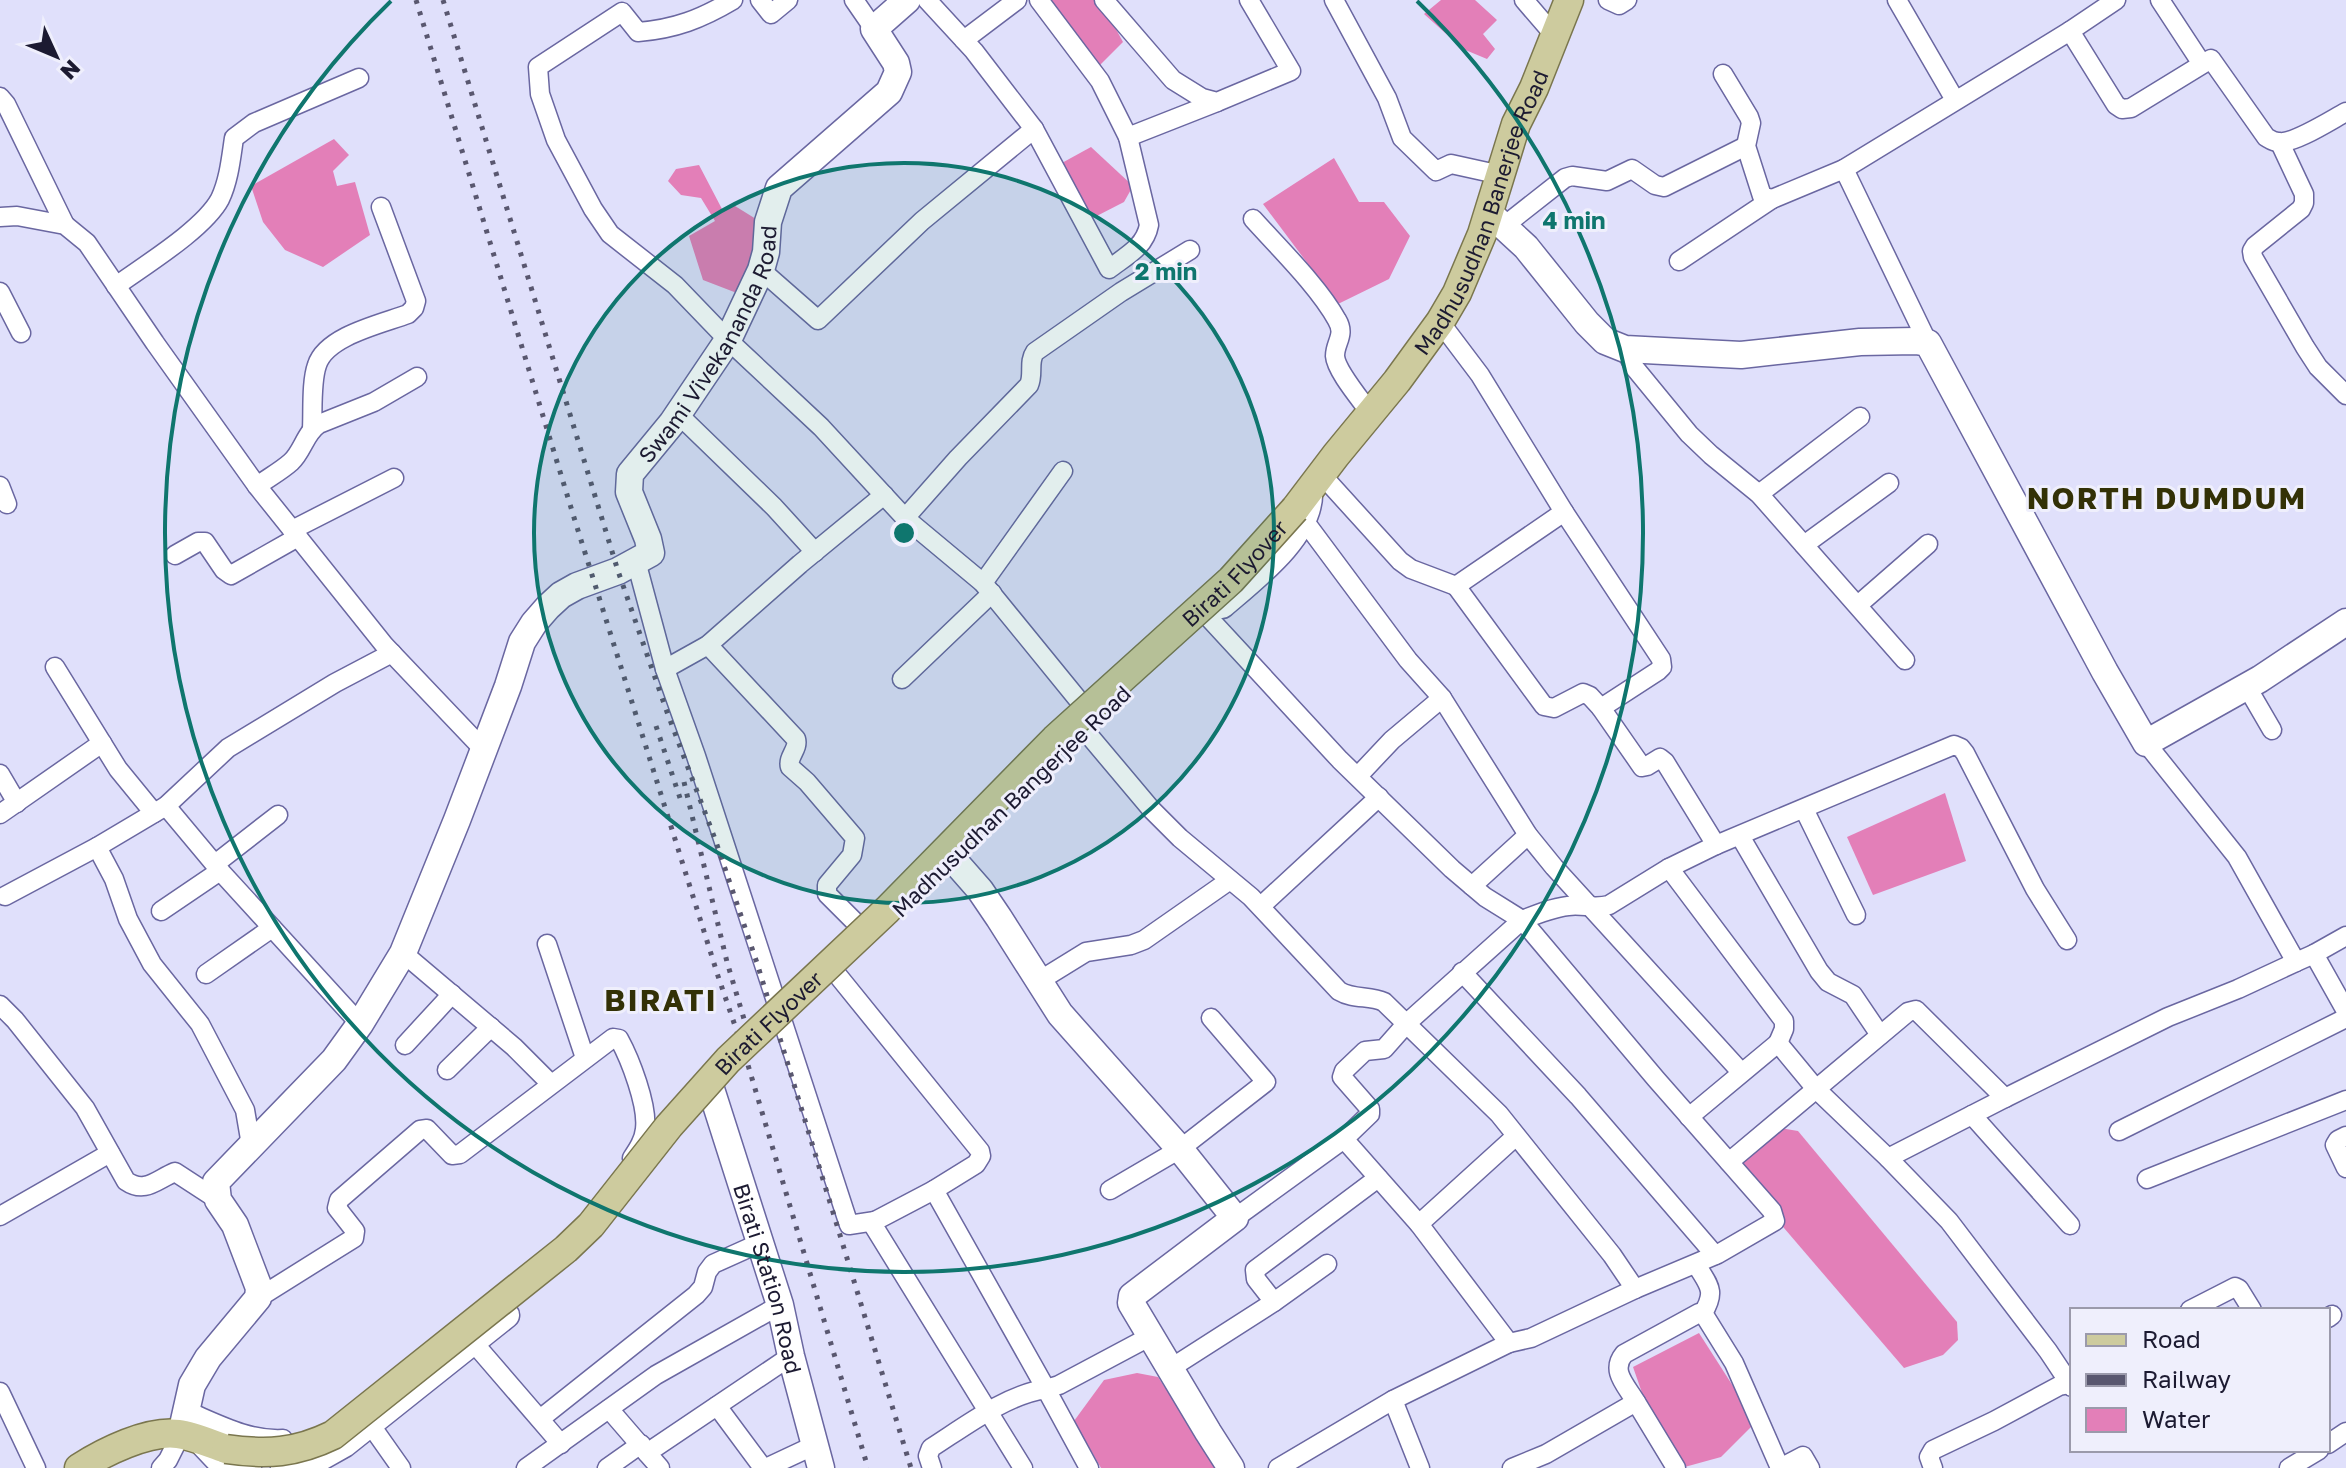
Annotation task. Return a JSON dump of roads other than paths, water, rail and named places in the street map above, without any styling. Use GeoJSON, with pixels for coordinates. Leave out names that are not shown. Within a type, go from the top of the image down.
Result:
{"type":"FeatureCollection","features":[{"type":"Feature","properties":{"kind":"main road","name":"Madhusudhan Banerjee Road"},"geometry":{"type":"LineString","coordinates":[[1371,414],[1440,322],[1496,219],[1501,175],[1516,124],[1569,0]]}},
{"type":"Feature","properties":{"kind":"main road","name":"Madhusudhan Bangerjee Road"},"geometry":{"type":"LineString","coordinates":[[1307,498],[1371,414]]}},
{"type":"Feature","properties":{"kind":"main road","name":"Birati Flyover"},"geometry":{"type":"LineString","coordinates":[[79,1468],[143,1438],[161,1434],[199,1434],[257,1453],[273,1453],[312,1444],[333,1435],[566,1249],[591,1225],[669,1126],[728,1060],[887,910],[1055,739],[1231,580],[1307,498]]}},
{"type":"Feature","properties":{"kind":"street"},"geometry":{"type":"LineString","coordinates":[[733,0],[701,19],[660,30],[638,32],[622,12],[538,67],[540,94],[556,140],[610,234],[675,285],[728,340],[821,427],[905,518],[987,588],[1085,715],[1151,809],[1180,838],[1261,906],[1339,991],[1347,996],[1380,1000],[1483,1097],[1612,1255],[1635,1289]]}},
{"type":"Feature","properties":{"kind":"street"},"geometry":{"type":"LineString","coordinates":[[760,0],[771,14],[788,0]]}},
{"type":"Feature","properties":{"kind":"street"},"geometry":{"type":"LineString","coordinates":[[854,0],[874,29],[907,0]]}},
{"type":"Feature","properties":{"kind":"street"},"geometry":{"type":"LineString","coordinates":[[927,0],[964,40],[1034,129],[1121,292]]}},
{"type":"Feature","properties":{"kind":"street"},"geometry":{"type":"LineString","coordinates":[[964,40],[1017,0]]}},
{"type":"Feature","properties":{"kind":"street"},"geometry":{"type":"LineString","coordinates":[[1039,0],[1100,81],[1128,137],[1149,225],[1147,237],[1140,246],[1109,269]]}},
{"type":"Feature","properties":{"kind":"street"},"geometry":{"type":"LineString","coordinates":[[1104,0],[1173,80],[1202,98],[1217,102]]}},
{"type":"Feature","properties":{"kind":"street"},"geometry":{"type":"LineString","coordinates":[[1128,137],[1291,71],[1249,0]]}},
{"type":"Feature","properties":{"kind":"street"},"geometry":{"type":"LineString","coordinates":[[1334,0],[1387,98],[1402,138],[1436,171],[1451,164],[1501,175]]}},
{"type":"Feature","properties":{"kind":"street"},"geometry":{"type":"LineString","coordinates":[[1524,0],[1555,36]]}},
{"type":"Feature","properties":{"kind":"street"},"geometry":{"type":"LineString","coordinates":[[1608,0],[1619,5],[1627,0]]}},
{"type":"Feature","properties":{"kind":"street"},"geometry":{"type":"LineString","coordinates":[[1897,0],[1955,100]]}},
{"type":"Feature","properties":{"kind":"street"},"geometry":{"type":"LineString","coordinates":[[1679,261],[1772,199],[1844,169],[2116,0]]}},
{"type":"Feature","properties":{"kind":"street"},"geometry":{"type":"LineString","coordinates":[[2160,0],[2202,64]]}},
{"type":"Feature","properties":{"kind":"street","name":"Swami Vivekananda Road"},"geometry":{"type":"LineString","coordinates":[[636,561],[651,553],[629,492],[630,474],[678,414],[728,340],[761,270],[768,222],[779,188],[889,92],[898,72],[896,63],[874,29]]}},
{"type":"Feature","properties":{"kind":"street"},"geometry":{"type":"LineString","coordinates":[[2070,31],[2116,105],[2122,109],[2131,108],[2209,60],[2215,61],[2266,137],[2280,143],[2304,194],[2304,203],[2301,209],[2255,246],[2253,257],[2318,367],[2346,395]]}},
{"type":"Feature","properties":{"kind":"street"},"geometry":{"type":"LineString","coordinates":[[1723,74],[1751,123],[1746,146],[1759,190],[1762,196],[1772,199]]}},
{"type":"Feature","properties":{"kind":"street"},"geometry":{"type":"LineString","coordinates":[[116,286],[183,237],[214,209],[228,177],[234,138],[254,123],[359,78]]}},
{"type":"Feature","properties":{"kind":"street"},"geometry":{"type":"LineString","coordinates":[[0,97],[39,167],[65,225],[87,243],[257,486],[392,653],[483,749]]}},
{"type":"Feature","properties":{"kind":"street"},"geometry":{"type":"LineString","coordinates":[[2280,143],[2346,112]]}},
{"type":"Feature","properties":{"kind":"street"},"geometry":{"type":"LineString","coordinates":[[761,270],[818,320],[922,221],[1034,129]]}},
{"type":"Feature","properties":{"kind":"street"},"geometry":{"type":"LineString","coordinates":[[1746,146],[1664,187],[1655,185],[1632,169],[1607,181],[1572,176],[1565,178],[1496,219],[1543,267],[1587,323],[1605,341],[1625,349],[1741,355],[1860,342],[1928,343]]}},
{"type":"Feature","properties":{"kind":"street"},"geometry":{"type":"LineString","coordinates":[[1844,169],[1928,343],[2105,672],[2146,743],[2237,857],[2296,962]]}},
{"type":"Feature","properties":{"kind":"street"},"geometry":{"type":"LineString","coordinates":[[257,486],[291,462],[301,451],[312,429],[316,366],[323,352],[334,342],[408,314],[414,308],[416,301],[381,207]]}},
{"type":"Feature","properties":{"kind":"street"},"geometry":{"type":"LineString","coordinates":[[0,217],[17,216],[65,225]]}},
{"type":"Feature","properties":{"kind":"street"},"geometry":{"type":"LineString","coordinates":[[1253,219],[1319,294],[1339,323],[1341,337],[1335,355],[1371,414]]}},
{"type":"Feature","properties":{"kind":"street"},"geometry":{"type":"LineString","coordinates":[[905,518],[1029,385],[1033,378],[1031,357],[1035,352],[1121,292],[1190,250]]}},
{"type":"Feature","properties":{"kind":"street"},"geometry":{"type":"LineString","coordinates":[[0,292],[21,333]]}},
{"type":"Feature","properties":{"kind":"street"},"geometry":{"type":"LineString","coordinates":[[1440,322],[1480,375],[1663,664],[1658,671],[1601,708]]}},
{"type":"Feature","properties":{"kind":"street"},"geometry":{"type":"LineString","coordinates":[[1625,349],[1634,367],[1689,434],[1759,494],[1905,660]]}},
{"type":"Feature","properties":{"kind":"street"},"geometry":{"type":"LineString","coordinates":[[312,429],[374,402],[417,377]]}},
{"type":"Feature","properties":{"kind":"street"},"geometry":{"type":"LineString","coordinates":[[678,414],[774,507],[815,552]]}},
{"type":"Feature","properties":{"kind":"street"},"geometry":{"type":"LineString","coordinates":[[1759,494],[1860,417]]}},
{"type":"Feature","properties":{"kind":"street"},"geometry":{"type":"LineString","coordinates":[[902,679],[987,588],[1063,471]]}},
{"type":"Feature","properties":{"kind":"street"},"geometry":{"type":"LineString","coordinates":[[175,555],[198,542],[205,542],[224,570],[231,575],[295,533],[394,478]]}},
{"type":"Feature","properties":{"kind":"street"},"geometry":{"type":"LineString","coordinates":[[1804,545],[1889,483]]}},
{"type":"Feature","properties":{"kind":"street"},"geometry":{"type":"LineString","coordinates":[[665,669],[708,645],[884,495]]}},
{"type":"Feature","properties":{"kind":"street"},"geometry":{"type":"LineString","coordinates":[[1307,498],[1411,569],[1456,586],[1544,706],[1554,708],[1583,693],[1590,696],[1642,767],[1660,758],[1665,762],[1716,845]]}},
{"type":"Feature","properties":{"kind":"street"},"geometry":{"type":"LineString","coordinates":[[1307,498],[1408,660],[1442,698],[1528,835],[1741,1072]]}},
{"type":"Feature","properties":{"kind":"street","name":"Madhusudhan Bangerjee Road"},"geometry":{"type":"LineString","coordinates":[[849,931],[1026,753],[1085,715],[1208,617],[1271,561],[1292,536],[1307,498]]}},
{"type":"Feature","properties":{"kind":"street","name":"Madhusudhan Bangerjee Road"},"geometry":{"type":"LineString","coordinates":[[292,1468],[334,1460],[370,1424],[548,1281],[588,1243],[711,1089],[951,857],[1035,771],[1187,604],[1278,512],[1307,498]]}},
{"type":"Feature","properties":{"kind":"street"},"geometry":{"type":"LineString","coordinates":[[1456,586],[1564,512]]}},
{"type":"Feature","properties":{"kind":"street"},"geometry":{"type":"LineString","coordinates":[[1858,605],[1928,544]]}},
{"type":"Feature","properties":{"kind":"street"},"geometry":{"type":"LineString","coordinates":[[218,1200],[216,1182],[334,1060],[403,953],[457,820],[522,642],[534,623],[561,595],[636,561],[665,669],[849,1225],[875,1221],[976,1164],[981,1156],[980,1151],[828,960],[849,931],[827,894],[827,885],[852,855],[855,838],[807,782],[790,767],[796,739],[708,645]]}},
{"type":"Feature","properties":{"kind":"street"},"geometry":{"type":"LineString","coordinates":[[1208,617],[1340,760],[1452,869],[1522,920],[1772,1211],[1775,1221],[1696,1264],[1541,1334],[1509,1343],[1393,1400],[1278,1468]]}},
{"type":"Feature","properties":{"kind":"street"},"geometry":{"type":"LineString","coordinates":[[2146,743],[2247,687],[2346,622]]}},
{"type":"Feature","properties":{"kind":"street"},"geometry":{"type":"LineString","coordinates":[[5,896],[160,810],[228,748],[335,683],[392,653]]}},
{"type":"Feature","properties":{"kind":"street"},"geometry":{"type":"LineString","coordinates":[[55,667],[118,769],[218,867],[360,1024]]}},
{"type":"Feature","properties":{"kind":"street"},"geometry":{"type":"LineString","coordinates":[[2247,687],[2272,730]]}},
{"type":"Feature","properties":{"kind":"street"},"geometry":{"type":"LineString","coordinates":[[1358,776],[1392,740],[1442,698]]}},
{"type":"Feature","properties":{"kind":"street"},"geometry":{"type":"LineString","coordinates":[[0,814],[102,743]]}},
{"type":"Feature","properties":{"kind":"street"},"geometry":{"type":"LineString","coordinates":[[1231,1468],[1131,1303],[1132,1296],[1344,1139],[1370,1114],[1342,1074],[1365,1051],[1384,1049],[1407,1023],[1522,920],[1544,911],[1570,906],[1601,907],[1618,902],[1669,868],[1716,845],[1958,746],[1965,753],[2035,889],[2067,940]]}},
{"type":"Feature","properties":{"kind":"street"},"geometry":{"type":"LineString","coordinates":[[0,774],[17,803]]}},
{"type":"Feature","properties":{"kind":"street"},"geometry":{"type":"LineString","coordinates":[[1261,906],[1379,797]]}},
{"type":"Feature","properties":{"kind":"street"},"geometry":{"type":"LineString","coordinates":[[1804,809],[1856,915]]}},
{"type":"Feature","properties":{"kind":"street"},"geometry":{"type":"LineString","coordinates":[[161,911],[278,815]]}},
{"type":"Feature","properties":{"kind":"street"},"geometry":{"type":"LineString","coordinates":[[1472,886],[1528,835]]}},
{"type":"Feature","properties":{"kind":"street"},"geometry":{"type":"LineString","coordinates":[[1740,836],[1819,971],[1828,982],[1853,995],[1880,1035]]}},
{"type":"Feature","properties":{"kind":"street"},"geometry":{"type":"LineString","coordinates":[[97,847],[114,879],[128,919],[152,964],[200,1024],[245,1110],[251,1145]]}},
{"type":"Feature","properties":{"kind":"street"},"geometry":{"type":"LineString","coordinates":[[951,857],[980,890],[1060,1014],[1180,1149],[1235,1218]]}},
{"type":"Feature","properties":{"kind":"street"},"geometry":{"type":"LineString","coordinates":[[1669,868],[1784,1021],[1778,1043],[1689,1117]]}},
{"type":"Feature","properties":{"kind":"street"},"geometry":{"type":"LineString","coordinates":[[1039,981],[1086,952],[1144,940],[1230,880]]}},
{"type":"Feature","properties":{"kind":"street"},"geometry":{"type":"LineString","coordinates":[[206,974],[272,928]]}},
{"type":"Feature","properties":{"kind":"street"},"geometry":{"type":"LineString","coordinates":[[1888,1158],[2168,1017],[2238,989],[2346,936]]}},
{"type":"Feature","properties":{"kind":"street"},"geometry":{"type":"LineString","coordinates":[[547,944],[585,1058]]}},
{"type":"Feature","properties":{"kind":"street"},"geometry":{"type":"LineString","coordinates":[[403,953],[514,1047],[551,1084]]}},
{"type":"Feature","properties":{"kind":"street"},"geometry":{"type":"LineString","coordinates":[[2314,954],[2346,1011]]}},
{"type":"Feature","properties":{"kind":"street"},"geometry":{"type":"LineString","coordinates":[[1462,972],[1578,1096],[1715,1255]]}},
{"type":"Feature","properties":{"kind":"street"},"geometry":{"type":"LineString","coordinates":[[405,1045],[452,994]]}},
{"type":"Feature","properties":{"kind":"street"},"geometry":{"type":"LineString","coordinates":[[0,1005],[85,1108],[126,1181],[143,1188],[175,1172],[218,1200],[235,1225],[259,1288],[258,1298]]}},
{"type":"Feature","properties":{"kind":"street"},"geometry":{"type":"LineString","coordinates":[[1729,1162],[1908,1012],[1916,1010],[2005,1098]]}},
{"type":"Feature","properties":{"kind":"street"},"geometry":{"type":"LineString","coordinates":[[1110,1190],[1180,1149],[1266,1082],[1211,1018]]}},
{"type":"Feature","properties":{"kind":"street"},"geometry":{"type":"LineString","coordinates":[[2119,1131],[2346,1018]]}},
{"type":"Feature","properties":{"kind":"street"},"geometry":{"type":"LineString","coordinates":[[447,1070],[491,1027]]}},
{"type":"Feature","properties":{"kind":"street"},"geometry":{"type":"LineString","coordinates":[[161,1468],[199,1434],[270,1439],[315,1431],[346,1411],[543,1253],[628,1166],[644,1134],[643,1105],[620,1040],[613,1038],[456,1156],[449,1154],[427,1129],[420,1130],[339,1200],[337,1208],[355,1231],[354,1238],[258,1298],[208,1358],[192,1385],[199,1434],[220,1461],[248,1468]]}},
{"type":"Feature","properties":{"kind":"street"},"geometry":{"type":"LineString","coordinates":[[1778,1043],[1816,1089],[1949,1221],[2070,1383]]}},
{"type":"Feature","properties":{"kind":"street","name":"Birati Station Road"},"geometry":{"type":"LineString","coordinates":[[711,1089],[762,1242],[818,1456]]}},
{"type":"Feature","properties":{"kind":"street"},"geometry":{"type":"LineString","coordinates":[[2147,1179],[2346,1100]]}},
{"type":"Feature","properties":{"kind":"street"},"geometry":{"type":"LineString","coordinates":[[1972,1115],[2070,1225]]}},
{"type":"Feature","properties":{"kind":"street"},"geometry":{"type":"LineString","coordinates":[[1419,1224],[1516,1136]]}},
{"type":"Feature","properties":{"kind":"street"},"geometry":{"type":"LineString","coordinates":[[2346,1136],[2335,1145],[2346,1168]]}},
{"type":"Feature","properties":{"kind":"street"},"geometry":{"type":"LineString","coordinates":[[1344,1139],[1419,1224],[1509,1343]]}},
{"type":"Feature","properties":{"kind":"street"},"geometry":{"type":"LineString","coordinates":[[0,1216],[110,1153]]}},
{"type":"Feature","properties":{"kind":"street"},"geometry":{"type":"LineString","coordinates":[[1274,1302],[1256,1279],[1255,1270],[1378,1178]]}},
{"type":"Feature","properties":{"kind":"street"},"geometry":{"type":"LineString","coordinates":[[934,1190],[1089,1468]]}},
{"type":"Feature","properties":{"kind":"street"},"geometry":{"type":"LineString","coordinates":[[875,1221],[873,1225],[1023,1468]]}},
{"type":"Feature","properties":{"kind":"street"},"geometry":{"type":"LineString","coordinates":[[540,1419],[696,1295],[713,1264],[762,1242]]}},
{"type":"Feature","properties":{"kind":"street"},"geometry":{"type":"LineString","coordinates":[[1171,1368],[1327,1264]]}},
{"type":"Feature","properties":{"kind":"street"},"geometry":{"type":"LineString","coordinates":[[1696,1264],[1711,1294],[1703,1313]]}},
{"type":"Feature","properties":{"kind":"street"},"geometry":{"type":"LineString","coordinates":[[2194,1308],[2235,1287],[2251,1308]]}},
{"type":"Feature","properties":{"kind":"street"},"geometry":{"type":"LineString","coordinates":[[536,1465],[656,1375],[780,1305]]}},
{"type":"Feature","properties":{"kind":"street"},"geometry":{"type":"LineString","coordinates":[[1676,1468],[1618,1372],[1617,1365],[1624,1354],[1693,1314],[1703,1313]]}},
{"type":"Feature","properties":{"kind":"street"},"geometry":{"type":"LineString","coordinates":[[1703,1313],[1734,1363],[1780,1468],[1803,1456],[1810,1468]]}},
{"type":"Feature","properties":{"kind":"street"},"geometry":{"type":"LineString","coordinates":[[932,1468],[927,1452],[931,1448],[988,1413],[1025,1394],[1059,1385],[1151,1336]]}},
{"type":"Feature","properties":{"kind":"street"},"geometry":{"type":"LineString","coordinates":[[473,1342],[561,1444]]}},
{"type":"Feature","properties":{"kind":"street"},"geometry":{"type":"LineString","coordinates":[[607,1468],[717,1406],[791,1356]]}},
{"type":"Feature","properties":{"kind":"street"},"geometry":{"type":"LineString","coordinates":[[1933,1468],[1929,1457],[1933,1450],[2059,1386],[2070,1384]]}},
{"type":"Feature","properties":{"kind":"street"},"geometry":{"type":"LineString","coordinates":[[0,1392],[36,1468]]}},
{"type":"Feature","properties":{"kind":"street"},"geometry":{"type":"LineString","coordinates":[[1393,1400],[1420,1468]]}},
{"type":"Feature","properties":{"kind":"street"},"geometry":{"type":"LineString","coordinates":[[1518,1467],[1636,1402]]}},
{"type":"Feature","properties":{"kind":"street"},"geometry":{"type":"LineString","coordinates":[[717,1406],[765,1468],[818,1456]]}},
{"type":"Feature","properties":{"kind":"street"},"geometry":{"type":"LineString","coordinates":[[609,1409],[660,1468]]}},
{"type":"Feature","properties":{"kind":"street"},"geometry":{"type":"LineString","coordinates":[[370,1424],[401,1468]]}},
{"type":"Feature","properties":{"kind":"street"},"geometry":{"type":"LineString","coordinates":[[2289,1468],[2316,1452]]}},
{"type":"Feature","properties":{"kind":"water"},"geometry":{"type":"Polygon","coordinates":[[[1052,0],[1094,0],[1111,20],[1123,42],[1097,68],[1054,10],[1052,0]]]}},
{"type":"Feature","properties":{"kind":"water"},"geometry":{"type":"Polygon","coordinates":[[[1441,0],[1475,0],[1497,20],[1483,34],[1495,49],[1487,59],[1463,49],[1424,14],[1441,0]]]}},
{"type":"Feature","properties":{"kind":"water"},"geometry":{"type":"Polygon","coordinates":[[[334,139],[349,155],[333,171],[337,186],[355,182],[370,235],[323,267],[285,250],[263,222],[251,186],[334,139]]]}},
{"type":"Feature","properties":{"kind":"water"},"geometry":{"type":"Polygon","coordinates":[[[1091,147],[1133,186],[1124,202],[1085,222],[1060,164],[1091,147]]]}},
{"type":"Feature","properties":{"kind":"water"},"geometry":{"type":"Polygon","coordinates":[[[1334,158],[1359,202],[1384,202],[1410,236],[1389,279],[1338,304],[1263,204],[1334,158]]]}},
{"type":"Feature","properties":{"kind":"water"},"geometry":{"type":"Polygon","coordinates":[[[699,165],[722,209],[735,206],[756,219],[758,251],[742,295],[703,280],[689,236],[715,221],[701,198],[681,195],[668,181],[676,169],[699,165]]]}},
{"type":"Feature","properties":{"kind":"water"},"geometry":{"type":"Polygon","coordinates":[[[1945,793],[1966,861],[1873,895],[1847,837],[1945,793]]]}},
{"type":"Feature","properties":{"kind":"water"},"geometry":{"type":"Polygon","coordinates":[[[1780,1128],[1798,1131],[1957,1322],[1958,1340],[1943,1355],[1904,1368],[1736,1172],[1746,1155],[1780,1128]]]}},
{"type":"Feature","properties":{"kind":"water"},"geometry":{"type":"Polygon","coordinates":[[[1699,1333],[1756,1422],[1721,1457],[1681,1468],[1663,1453],[1633,1367],[1699,1333]]]}},
{"type":"Feature","properties":{"kind":"water"},"geometry":{"type":"Polygon","coordinates":[[[1137,1373],[1158,1377],[1218,1468],[1101,1468],[1074,1421],[1104,1380],[1137,1373]]]}},
{"type":"Feature","properties":{"kind":"railway"},"geometry":{"type":"LineString","coordinates":[[416,0],[576,524],[745,1055],[868,1468]]}},
{"type":"Feature","properties":{"kind":"railway"},"geometry":{"type":"LineString","coordinates":[[443,0],[618,571],[757,963],[911,1468]]}},
{"type":"Feature","properties":{"kind":"railway"},"geometry":{"type":"LineString","coordinates":[[656,726],[680,798]]}},
{"type":"Feature","properties":{"kind":"railway"},"geometry":{"type":"LineString","coordinates":[[684,782],[727,962],[744,1019]]}},
{"type":"Feature","properties":{"kind":"district","name":"NORTH DUMDUM"},"geometry":{"type":"Point","coordinates":[2167,498]}},
{"type":"Feature","properties":{"kind":"district","name":"BIRATI"},"geometry":{"type":"Point","coordinates":[661,1000]}}]}
